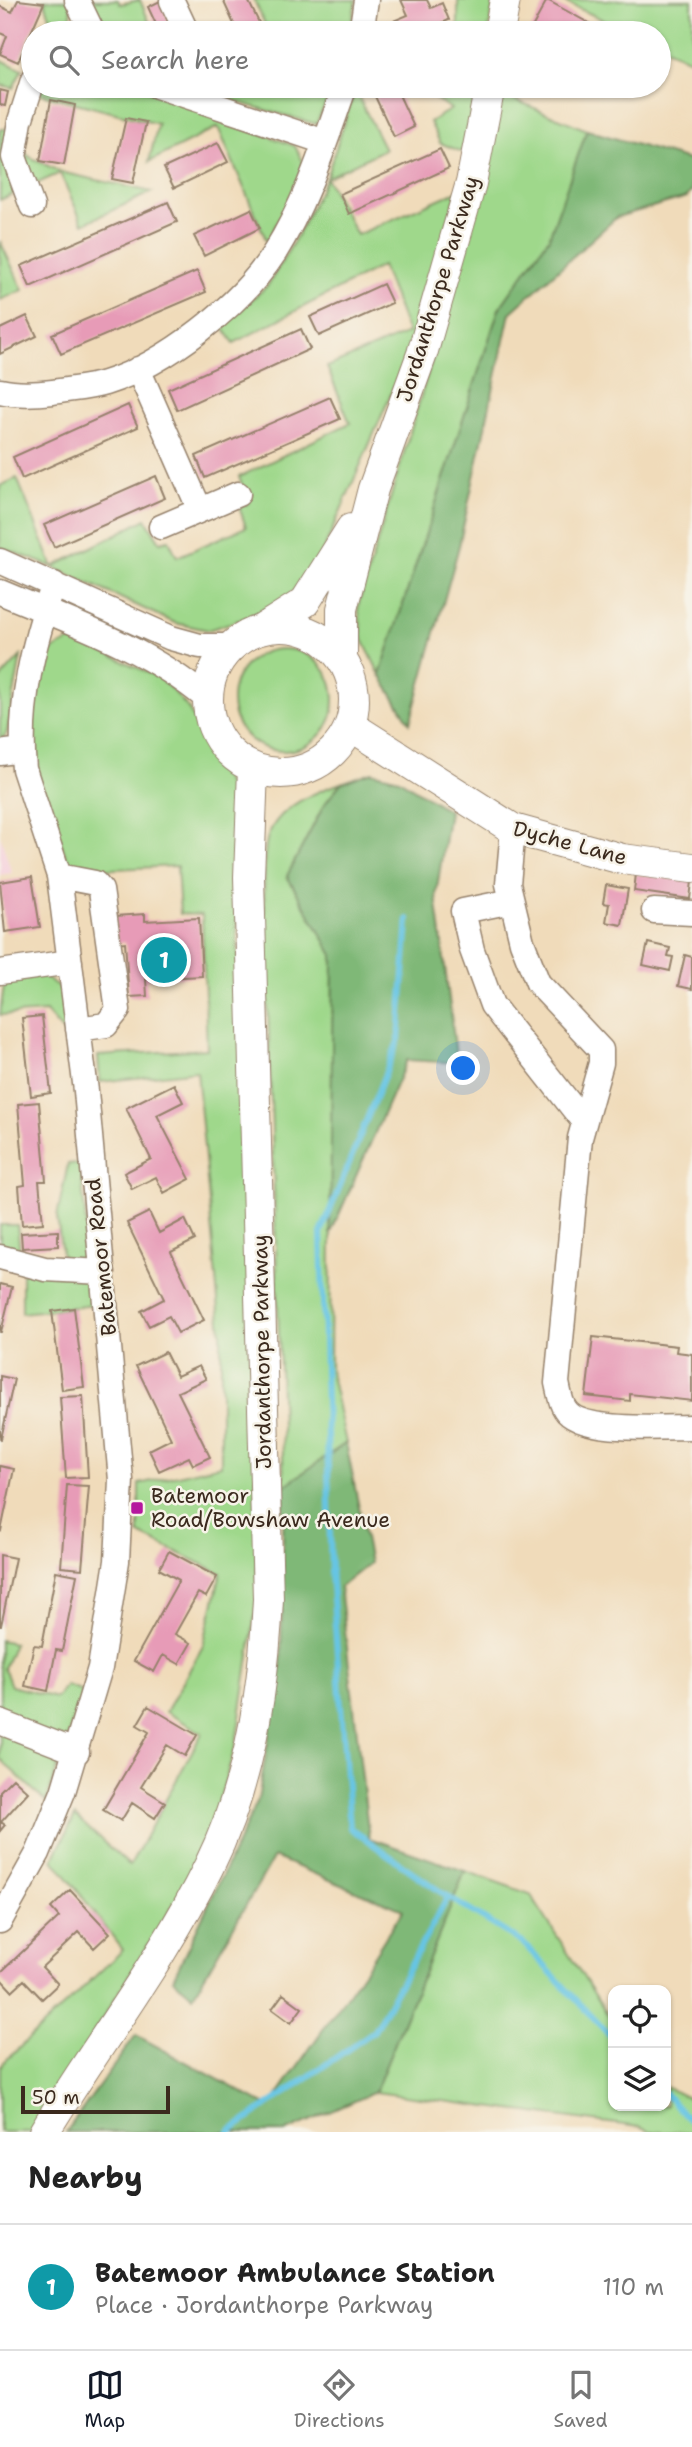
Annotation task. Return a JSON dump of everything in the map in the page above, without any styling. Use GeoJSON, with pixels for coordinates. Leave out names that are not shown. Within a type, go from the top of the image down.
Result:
{"type":"FeatureCollection","features":[{"type":"Feature","properties":{"kind":"main road"},"geometry":{"type":"LineString","coordinates":[[501,21],[505,0]]}},
{"type":"Feature","properties":{"kind":"main road","name":"Jordanthorpe Parkway"},"geometry":{"type":"LineString","coordinates":[[342,658],[342,609],[373,489],[430,328],[471,183],[488,98]]}},
{"type":"Feature","properties":{"kind":"main road","name":"Jordanthorpe Parkway"},"geometry":{"type":"LineString","coordinates":[[264,628],[305,602],[334,560],[373,489]]}},
{"type":"Feature","properties":{"kind":"main road"},"geometry":{"type":"LineString","coordinates":[[290,626],[324,639],[342,658],[353,681],[355,694],[351,726],[337,748],[310,768],[285,774],[253,769],[231,756],[215,736],[206,698],[211,676],[222,655],[232,646],[241,637],[264,628],[290,626]]}},
{"type":"Feature","properties":{"kind":"main road","name":"Dyche Lane"},"geometry":{"type":"LineString","coordinates":[[351,726],[513,829],[622,859],[692,869]]}},
{"type":"Feature","properties":{"kind":"main road","name":"Jordanthorpe Parkway"},"geometry":{"type":"LineString","coordinates":[[44,2132],[110,2032],[210,1864],[230,1811],[257,1713],[268,1599],[249,877],[253,769]]}},
{"type":"Feature","properties":{"kind":"street"},"geometry":{"type":"LineString","coordinates":[[77,0],[84,21]]}},
{"type":"Feature","properties":{"kind":"street"},"geometry":{"type":"LineString","coordinates":[[363,21],[366,0]]}},
{"type":"Feature","properties":{"kind":"street"},"geometry":{"type":"LineString","coordinates":[[172,1],[181,21]]}},
{"type":"Feature","properties":{"kind":"street"},"geometry":{"type":"LineString","coordinates":[[22,98],[10,119],[14,157],[32,206]]}},
{"type":"Feature","properties":{"kind":"street"},"geometry":{"type":"LineString","coordinates":[[215,98],[325,142]]}},
{"type":"Feature","properties":{"kind":"street"},"geometry":{"type":"LineString","coordinates":[[0,391],[38,393],[105,383],[138,369],[224,312],[274,253],[289,226],[341,98]]}},
{"type":"Feature","properties":{"kind":"street"},"geometry":{"type":"LineString","coordinates":[[138,369],[200,510]]}},
{"type":"Feature","properties":{"kind":"street"},"geometry":{"type":"LineString","coordinates":[[162,527],[238,494]]}},
{"type":"Feature","properties":{"kind":"street"},"geometry":{"type":"LineString","coordinates":[[0,561],[172,638],[200,646],[232,646]]}},
{"type":"Feature","properties":{"kind":"street","name":"Batemoor Road"},"geometry":{"type":"LineString","coordinates":[[0,1921],[38,1853],[78,1752],[108,1631],[118,1548],[121,1480],[78,1028],[59,876],[24,769],[11,751],[25,684],[54,584]]}},
{"type":"Feature","properties":{"kind":"street"},"geometry":{"type":"LineString","coordinates":[[0,592],[150,657],[178,674],[206,698]]}},
{"type":"Feature","properties":{"kind":"street"},"geometry":{"type":"LineString","coordinates":[[513,829],[508,884],[522,942],[538,982],[601,1050],[584,1122],[571,1218],[557,1383],[564,1408],[571,1416],[588,1425],[692,1427]]}},
{"type":"Feature","properties":{"kind":"street"},"geometry":{"type":"LineString","coordinates":[[59,876],[95,883],[101,890],[118,1010],[114,1019],[106,1025],[78,1028]]}},
{"type":"Feature","properties":{"kind":"street"},"geometry":{"type":"LineString","coordinates":[[512,901],[463,911],[472,950],[492,1004],[584,1122]]}},
{"type":"Feature","properties":{"kind":"street"},"geometry":{"type":"LineString","coordinates":[[654,911],[692,913]]}},
{"type":"Feature","properties":{"kind":"street"},"geometry":{"type":"LineString","coordinates":[[0,972],[71,962]]}},
{"type":"Feature","properties":{"kind":"street"},"geometry":{"type":"LineString","coordinates":[[0,1256],[45,1269],[103,1272]]}},
{"type":"Feature","properties":{"kind":"street"},"geometry":{"type":"LineString","coordinates":[[0,1722],[78,1752]]}},
{"type":"Feature","properties":{"kind":"shaded area"},"geometry":{"type":"Polygon","coordinates":[[[0,835],[12,873],[0,875],[0,835]]]}},
{"type":"Feature","properties":{"kind":"green space"},"geometry":{"type":"Polygon","coordinates":[[[44,0],[70,0],[70,21],[52,21],[44,0]]]}},
{"type":"Feature","properties":{"kind":"green space"},"geometry":{"type":"Polygon","coordinates":[[[88,0],[118,0],[120,4],[140,0],[149,21],[99,21],[88,0]]]}},
{"type":"Feature","properties":{"kind":"green space"},"geometry":{"type":"Polygon","coordinates":[[[254,0],[356,0],[352,21],[264,21],[254,0]]]}},
{"type":"Feature","properties":{"kind":"green space"},"geometry":{"type":"Polygon","coordinates":[[[458,0],[494,0],[490,21],[458,21],[458,0]]]}},
{"type":"Feature","properties":{"kind":"green space"},"geometry":{"type":"Polygon","coordinates":[[[560,0],[692,0],[692,61],[671,51],[671,21],[606,21],[560,0]]]}},
{"type":"Feature","properties":{"kind":"green space"},"geometry":{"type":"Polygon","coordinates":[[[0,59],[21,70],[13,88],[0,85],[0,59]]]}},
{"type":"Feature","properties":{"kind":"green space"},"geometry":{"type":"Polygon","coordinates":[[[57,98],[167,98],[295,146],[303,162],[298,183],[267,242],[218,127],[149,162],[158,124],[57,98]]]}},
{"type":"Feature","properties":{"kind":"green space"},"geometry":{"type":"Polygon","coordinates":[[[223,98],[328,98],[316,124],[223,98]]]}},
{"type":"Feature","properties":{"kind":"green space"},"geometry":{"type":"Polygon","coordinates":[[[352,98],[359,98],[385,149],[326,178],[352,98]]]}},
{"type":"Feature","properties":{"kind":"green space"},"geometry":{"type":"Polygon","coordinates":[[[434,98],[475,98],[462,152],[440,143],[430,122],[451,109],[434,98]]]}},
{"type":"Feature","properties":{"kind":"green space"},"geometry":{"type":"Polygon","coordinates":[[[500,98],[511,98],[587,130],[549,238],[499,309],[380,675],[363,640],[358,606],[445,316],[500,98]]]}},
{"type":"Feature","properties":{"kind":"green space"},"geometry":{"type":"Polygon","coordinates":[[[0,129],[6,129],[28,156],[60,172],[152,192],[83,224],[60,173],[0,200],[0,129]]]}},
{"type":"Feature","properties":{"kind":"green space"},"geometry":{"type":"Polygon","coordinates":[[[587,130],[692,161],[692,191],[687,197],[617,217],[510,313],[459,546],[410,723],[380,675],[499,309],[549,238],[587,130]]]}},
{"type":"Feature","properties":{"kind":"green space"},"geometry":{"type":"Polygon","coordinates":[[[326,178],[357,235],[457,191],[417,334],[318,563],[292,594],[252,616],[208,630],[175,623],[53,567],[146,519],[160,542],[169,540],[177,557],[246,527],[239,507],[249,503],[239,477],[350,423],[327,367],[408,333],[382,266],[234,343],[222,326],[268,285],[297,236],[326,178]]]}},
{"type":"Feature","properties":{"kind":"green space"},"geometry":{"type":"Polygon","coordinates":[[[0,241],[23,290],[0,300],[0,241]]]}},
{"type":"Feature","properties":{"kind":"green space"},"geometry":{"type":"Polygon","coordinates":[[[17,478],[53,567],[0,547],[0,486],[17,478]]]}},
{"type":"Feature","properties":{"kind":"green space"},"geometry":{"type":"Polygon","coordinates":[[[69,641],[82,642],[160,678],[188,708],[232,793],[256,1461],[257,1601],[236,1744],[202,1859],[32,2132],[0,2132],[0,2066],[123,1950],[53,1859],[75,1816],[130,1866],[202,1733],[166,1712],[203,1646],[221,1573],[139,1534],[139,1484],[221,1465],[221,1333],[197,1071],[100,1082],[98,1056],[207,1049],[202,915],[180,914],[177,866],[71,871],[36,773],[32,724],[40,666],[52,650],[69,641]]]}},
{"type":"Feature","properties":{"kind":"green space"},"geometry":{"type":"Polygon","coordinates":[[[283,649],[302,653],[319,664],[330,681],[334,700],[330,719],[319,736],[302,747],[283,751],[264,747],[247,736],[236,719],[232,700],[236,681],[247,664],[264,653],[283,649]]]}},
{"type":"Feature","properties":{"kind":"green space"},"geometry":{"type":"Polygon","coordinates":[[[21,656],[7,732],[0,743],[0,679],[21,656]]]}},
{"type":"Feature","properties":{"kind":"green space"},"geometry":{"type":"Polygon","coordinates":[[[372,772],[399,779],[449,811],[436,895],[457,1063],[407,1060],[330,1235],[333,955],[287,876],[324,805],[341,783],[372,772]]]}},
{"type":"Feature","properties":{"kind":"green space"},"geometry":{"type":"Polygon","coordinates":[[[341,783],[324,805],[287,876],[333,955],[330,1370],[346,1443],[284,1486],[264,890],[266,842],[273,825],[289,808],[309,796],[341,783]]]}},
{"type":"Feature","properties":{"kind":"green space"},"geometry":{"type":"Polygon","coordinates":[[[40,974],[62,989],[66,1035],[46,1012],[0,1015],[4,985],[40,974]]]}},
{"type":"Feature","properties":{"kind":"green space"},"geometry":{"type":"Polygon","coordinates":[[[80,1163],[94,1305],[22,1313],[22,1273],[63,1262],[57,1217],[68,1164],[80,1163]]]}},
{"type":"Feature","properties":{"kind":"green space"},"geometry":{"type":"Polygon","coordinates":[[[0,1225],[17,1225],[20,1252],[0,1243],[0,1225]]]}},
{"type":"Feature","properties":{"kind":"green space"},"geometry":{"type":"Polygon","coordinates":[[[346,1443],[370,1563],[340,1587],[369,1838],[465,1871],[375,2092],[285,2132],[66,2132],[136,2035],[269,2107],[403,1910],[274,1857],[193,1996],[173,1979],[258,1800],[281,1665],[284,1486],[346,1443]]]}},
{"type":"Feature","properties":{"kind":"green space"},"geometry":{"type":"Polygon","coordinates":[[[0,1640],[14,1643],[4,1668],[11,1686],[56,1698],[66,1685],[83,1691],[46,1802],[0,1759],[0,1640]]]}},
{"type":"Feature","properties":{"kind":"green space"},"geometry":{"type":"Polygon","coordinates":[[[465,1871],[530,1894],[608,2015],[608,2111],[671,2111],[671,2090],[692,2100],[692,2132],[650,2132],[639,2127],[375,2092],[465,1871]]]}},
{"type":"Feature","properties":{"kind":"building"},"geometry":{"type":"Polygon","coordinates":[[[18,0],[44,3],[36,21],[21,21],[21,55],[18,62],[0,54],[7,36],[0,33],[0,6],[12,12],[18,0]]]}},
{"type":"Feature","properties":{"kind":"building"},"geometry":{"type":"Polygon","coordinates":[[[223,0],[248,0],[258,21],[233,21],[223,0]]]}},
{"type":"Feature","properties":{"kind":"building"},"geometry":{"type":"Polygon","coordinates":[[[401,0],[427,0],[431,8],[442,3],[449,20],[393,21],[408,15],[401,0]]]}},
{"type":"Feature","properties":{"kind":"building"},"geometry":{"type":"Polygon","coordinates":[[[547,0],[585,21],[536,21],[547,0]]]}},
{"type":"Feature","properties":{"kind":"building"},"geometry":{"type":"Polygon","coordinates":[[[160,1],[169,21],[154,21],[148,7],[160,1]]]}},
{"type":"Feature","properties":{"kind":"building"},"geometry":{"type":"Polygon","coordinates":[[[0,90],[8,92],[5,106],[0,105],[0,90]]]}},
{"type":"Feature","properties":{"kind":"building"},"geometry":{"type":"Polygon","coordinates":[[[376,98],[401,98],[414,127],[394,137],[376,98]]]}},
{"type":"Feature","properties":{"kind":"building"},"geometry":{"type":"Polygon","coordinates":[[[51,100],[75,105],[64,165],[40,161],[51,100]]]}},
{"type":"Feature","properties":{"kind":"building"},"geometry":{"type":"Polygon","coordinates":[[[126,118],[146,122],[133,183],[112,179],[126,118]]]}},
{"type":"Feature","properties":{"kind":"building"},"geometry":{"type":"Polygon","coordinates":[[[218,143],[228,162],[174,188],[164,168],[218,143]]]}},
{"type":"Feature","properties":{"kind":"building"},"geometry":{"type":"Polygon","coordinates":[[[440,149],[449,168],[349,214],[340,194],[440,149]]]}},
{"type":"Feature","properties":{"kind":"building"},"geometry":{"type":"Polygon","coordinates":[[[168,202],[177,222],[30,287],[21,266],[168,202]]]}},
{"type":"Feature","properties":{"kind":"building"},"geometry":{"type":"Polygon","coordinates":[[[251,209],[260,228],[204,256],[194,236],[251,209]]]}},
{"type":"Feature","properties":{"kind":"building"},"geometry":{"type":"Polygon","coordinates":[[[197,271],[206,292],[61,354],[52,334],[197,271]]]}},
{"type":"Feature","properties":{"kind":"building"},"geometry":{"type":"Polygon","coordinates":[[[383,284],[392,303],[319,336],[310,317],[383,284]]]}},
{"type":"Feature","properties":{"kind":"building"},"geometry":{"type":"Polygon","coordinates":[[[27,316],[37,336],[0,354],[0,329],[27,316]]]}},
{"type":"Feature","properties":{"kind":"building"},"geometry":{"type":"Polygon","coordinates":[[[301,329],[310,349],[177,410],[168,389],[301,329]]]}},
{"type":"Feature","properties":{"kind":"building"},"geometry":{"type":"Polygon","coordinates":[[[330,397],[340,419],[205,478],[196,456],[330,397]]]}},
{"type":"Feature","properties":{"kind":"building"},"geometry":{"type":"Polygon","coordinates":[[[128,405],[138,427],[22,479],[13,457],[128,405]]]}},
{"type":"Feature","properties":{"kind":"building"},"geometry":{"type":"Polygon","coordinates":[[[156,476],[165,498],[54,547],[44,525],[156,476]]]}},
{"type":"Feature","properties":{"kind":"building"},"geometry":{"type":"Polygon","coordinates":[[[636,874],[692,881],[690,899],[634,891],[636,874]]]}},
{"type":"Feature","properties":{"kind":"building"},"geometry":{"type":"Polygon","coordinates":[[[32,877],[40,927],[5,932],[0,882],[32,877]]]}},
{"type":"Feature","properties":{"kind":"building"},"geometry":{"type":"Polygon","coordinates":[[[606,885],[628,889],[622,925],[606,922],[609,904],[603,903],[606,885]]]}},
{"type":"Feature","properties":{"kind":"building"},"geometry":{"type":"Polygon","coordinates":[[[145,914],[145,921],[199,918],[202,976],[146,979],[147,996],[129,997],[125,942],[116,943],[115,916],[145,914]]]}},
{"type":"Feature","properties":{"kind":"building"},"geometry":{"type":"Polygon","coordinates":[[[648,943],[670,948],[668,956],[673,957],[670,971],[643,965],[648,943]]]}},
{"type":"Feature","properties":{"kind":"building"},"geometry":{"type":"Polygon","coordinates":[[[685,955],[692,957],[692,989],[678,986],[685,955]]]}},
{"type":"Feature","properties":{"kind":"building"},"geometry":{"type":"Polygon","coordinates":[[[42,1016],[51,1093],[31,1096],[22,1018],[42,1016]]]}},
{"type":"Feature","properties":{"kind":"building"},"geometry":{"type":"Polygon","coordinates":[[[174,1084],[183,1102],[157,1115],[190,1179],[164,1193],[156,1177],[132,1189],[124,1173],[151,1159],[126,1108],[174,1084]]]}},
{"type":"Feature","properties":{"kind":"building"},"geometry":{"type":"Polygon","coordinates":[[[39,1102],[46,1181],[39,1181],[43,1223],[22,1225],[19,1186],[25,1185],[18,1104],[39,1102]]]}},
{"type":"Feature","properties":{"kind":"building"},"geometry":{"type":"Polygon","coordinates":[[[149,1212],[159,1233],[185,1219],[195,1240],[171,1252],[204,1320],[178,1333],[169,1316],[149,1326],[141,1311],[164,1299],[127,1223],[149,1212]]]}},
{"type":"Feature","properties":{"kind":"building"},"geometry":{"type":"Polygon","coordinates":[[[58,1231],[58,1246],[22,1248],[21,1233],[58,1231]]]}},
{"type":"Feature","properties":{"kind":"building"},"geometry":{"type":"Polygon","coordinates":[[[0,1284],[12,1287],[1,1332],[0,1332],[0,1284]]]}},
{"type":"Feature","properties":{"kind":"building"},"geometry":{"type":"Polygon","coordinates":[[[74,1308],[84,1387],[62,1390],[52,1311],[74,1308]]]}},
{"type":"Feature","properties":{"kind":"building"},"geometry":{"type":"Polygon","coordinates":[[[593,1337],[677,1346],[676,1352],[692,1354],[692,1401],[630,1394],[630,1401],[586,1396],[593,1337]]]}},
{"type":"Feature","properties":{"kind":"building"},"geometry":{"type":"Polygon","coordinates":[[[165,1352],[177,1376],[199,1366],[206,1379],[178,1392],[210,1457],[193,1465],[189,1457],[159,1471],[149,1450],[171,1439],[136,1366],[165,1352]]]}},
{"type":"Feature","properties":{"kind":"building"},"geometry":{"type":"Polygon","coordinates":[[[0,1376],[14,1379],[1,1439],[0,1438],[0,1376]]]}},
{"type":"Feature","properties":{"kind":"building"},"geometry":{"type":"Polygon","coordinates":[[[83,1396],[88,1477],[66,1478],[60,1397],[83,1396]]]}},
{"type":"Feature","properties":{"kind":"building"},"geometry":{"type":"Polygon","coordinates":[[[0,1466],[14,1469],[1,1531],[0,1530],[0,1466]]]}},
{"type":"Feature","properties":{"kind":"building"},"geometry":{"type":"Polygon","coordinates":[[[67,1485],[89,1486],[82,1569],[61,1567],[67,1485]]]}},
{"type":"Feature","properties":{"kind":"building"},"geometry":{"type":"Polygon","coordinates":[[[169,1551],[217,1577],[206,1597],[198,1593],[175,1634],[191,1643],[179,1664],[163,1655],[154,1672],[134,1661],[179,1580],[159,1569],[169,1551]]]}},
{"type":"Feature","properties":{"kind":"building"},"geometry":{"type":"Polygon","coordinates":[[[0,1555],[15,1558],[1,1626],[0,1626],[0,1555]]]}},
{"type":"Feature","properties":{"kind":"building"},"geometry":{"type":"Polygon","coordinates":[[[56,1571],[77,1575],[62,1651],[56,1650],[48,1691],[25,1686],[34,1645],[42,1646],[56,1571]]]}},
{"type":"Feature","properties":{"kind":"building"},"geometry":{"type":"Polygon","coordinates":[[[148,1706],[197,1735],[185,1756],[167,1745],[141,1787],[165,1802],[155,1818],[132,1803],[121,1821],[103,1810],[149,1732],[137,1725],[148,1706]]]}},
{"type":"Feature","properties":{"kind":"building"},"geometry":{"type":"Polygon","coordinates":[[[13,1778],[28,1792],[1,1822],[5,1825],[0,1831],[0,1791],[13,1778]]]}},
{"type":"Feature","properties":{"kind":"building"},"geometry":{"type":"Polygon","coordinates":[[[70,1890],[110,1933],[94,1948],[79,1932],[42,1967],[58,1984],[42,1999],[24,1980],[12,1991],[0,1978],[0,1973],[59,1917],[51,1908],[70,1890]]]}},
{"type":"Feature","properties":{"kind":"building"},"geometry":{"type":"Polygon","coordinates":[[[283,1994],[302,2008],[291,2023],[272,2009],[283,1994]]]}},
{"type":"Feature","properties":{"kind":"waterway"},"geometry":{"type":"LineString","coordinates":[[408,919],[399,1039],[321,1233],[331,1571],[350,1828],[448,1897],[523,1943],[608,2034]]}},
{"type":"Feature","properties":{"kind":"waterway"},"geometry":{"type":"LineString","coordinates":[[229,2132],[374,2031],[448,1897]]}},
{"type":"Feature","properties":{"kind":"waterway"},"geometry":{"type":"LineString","coordinates":[[671,2100],[692,2123]]}},
{"type":"Feature","properties":{"kind":"place","name":"Batemoor Ambulance Station"},"geometry":{"type":"Point","coordinates":[164,960]}},
{"type":"Feature","properties":{"kind":"place","name":"Batemoor Road/Bowshaw Avenue"},"geometry":{"type":"Point","coordinates":[137,1508]}}]}
